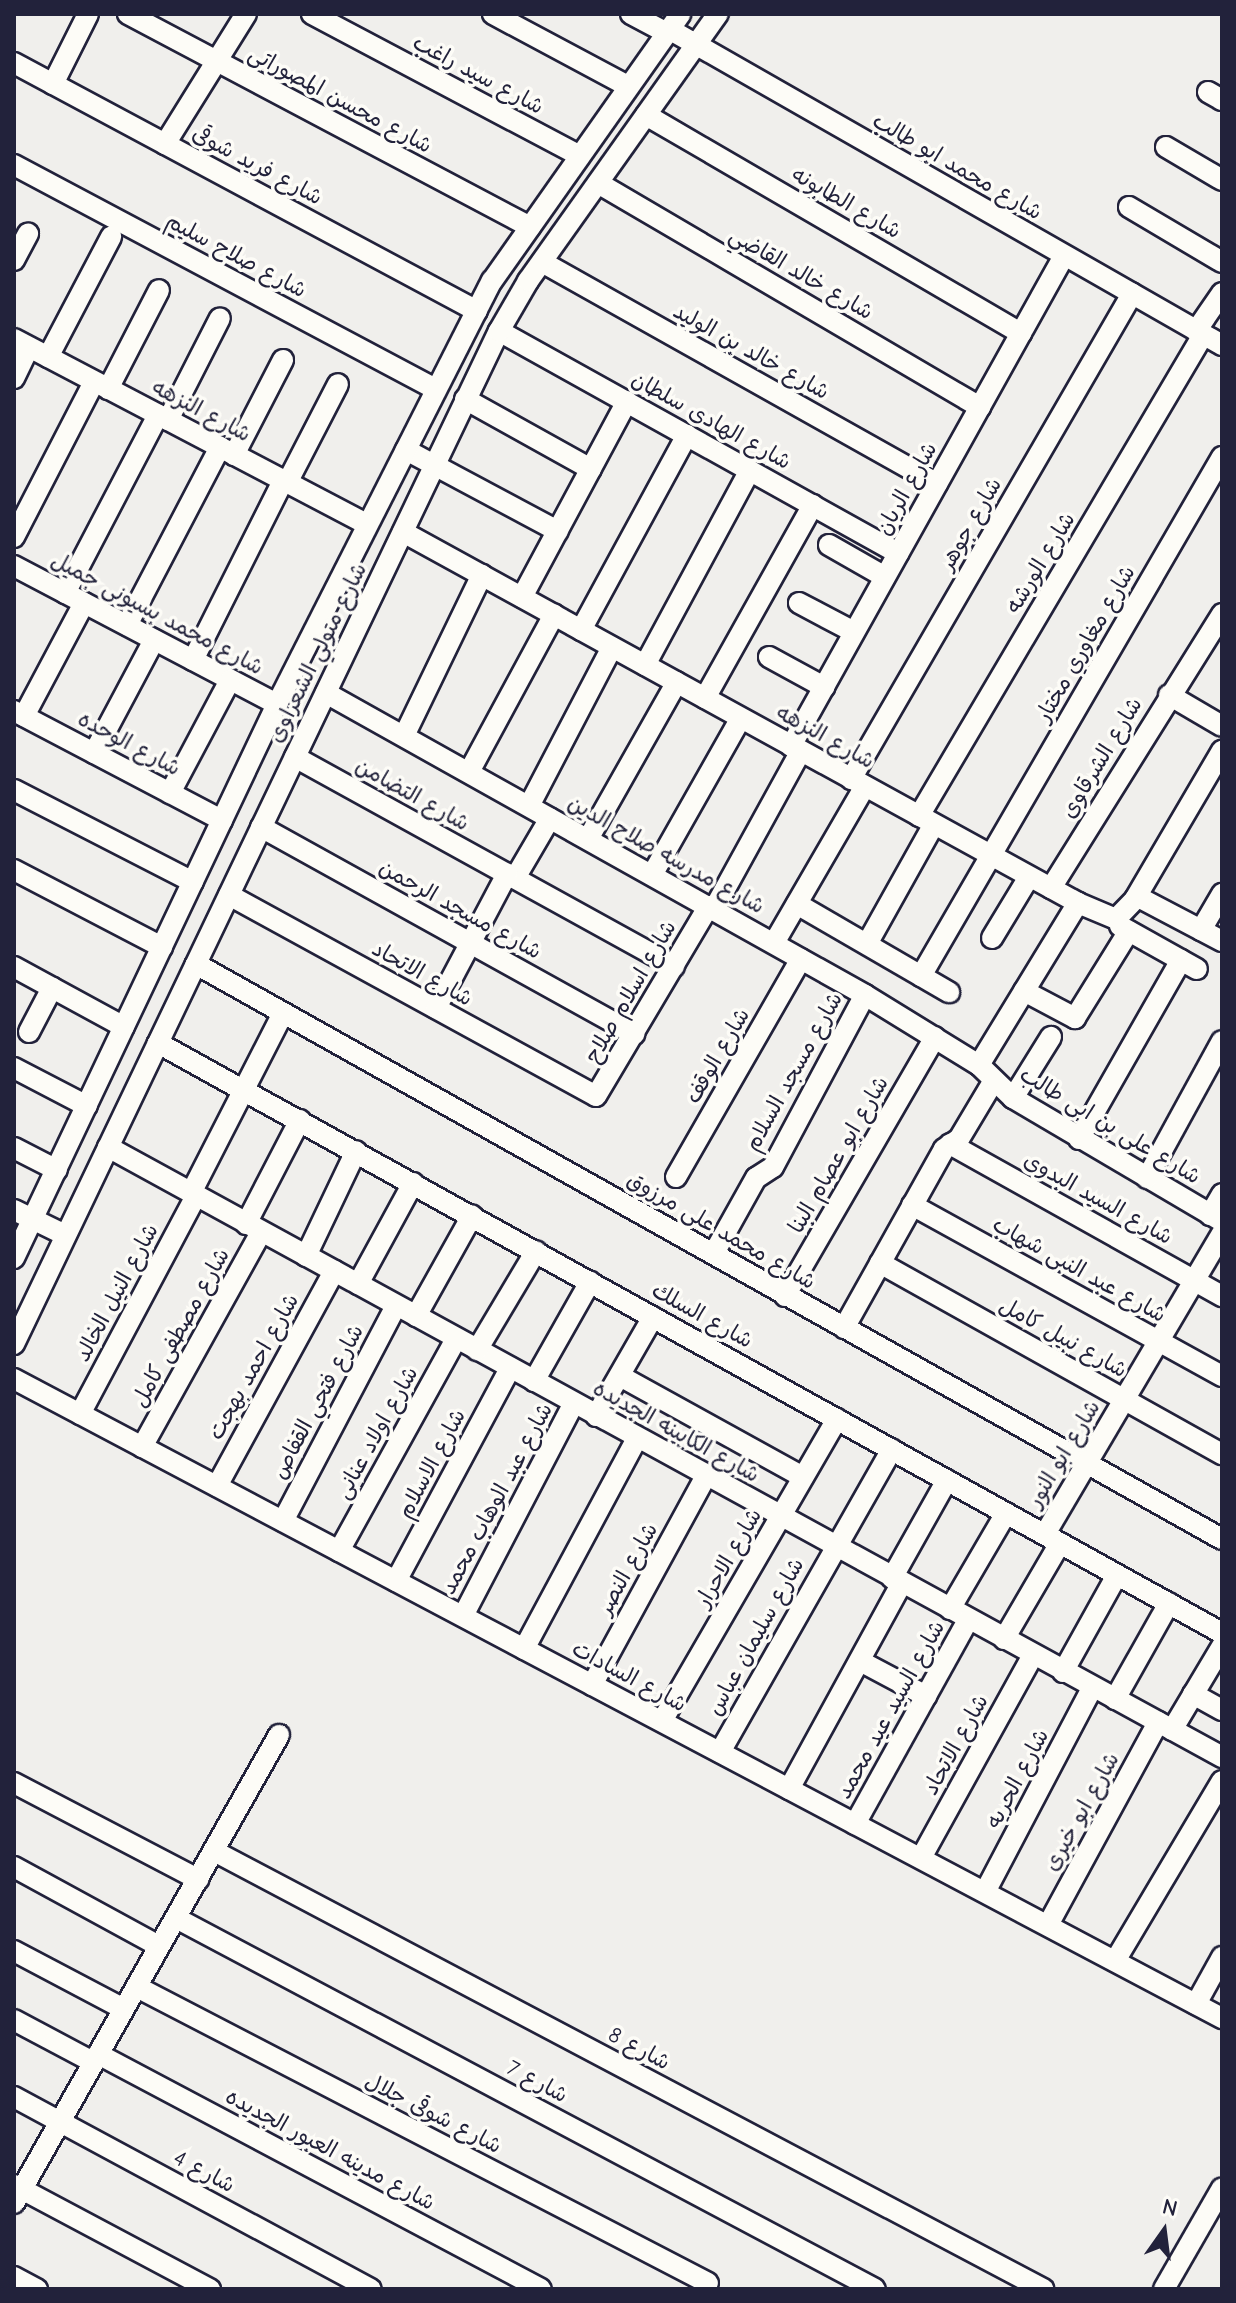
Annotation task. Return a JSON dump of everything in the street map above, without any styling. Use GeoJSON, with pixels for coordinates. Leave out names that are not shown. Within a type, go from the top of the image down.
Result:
{"type":"FeatureCollection","features":[{"type":"Feature","properties":{"kind":"street"},"geometry":{"type":"LineString","coordinates":[[53,84],[88,14]]}},
{"type":"Feature","properties":{"kind":"street","name":"شارع محسن المصوراتى"},"geometry":{"type":"LineString","coordinates":[[128,14],[530,227]]}},
{"type":"Feature","properties":{"kind":"street"},"geometry":{"type":"LineString","coordinates":[[165,144],[246,14]]}},
{"type":"Feature","properties":{"kind":"street","name":"شارع سيد راغب"},"geometry":{"type":"LineString","coordinates":[[312,14],[580,156]]}},
{"type":"Feature","properties":{"kind":"street"},"geometry":{"type":"LineString","coordinates":[[493,14],[628,86]]}},
{"type":"Feature","properties":{"kind":"street","name":"شارع محمد ابو طالب"},"geometry":{"type":"LineString","coordinates":[[631,14],[672,25],[696,45],[1222,345]]}},
{"type":"Feature","properties":{"kind":"street","name":"شارع متولي الشعراوى"},"geometry":{"type":"LineString","coordinates":[[14,1344],[499,331],[542,262],[718,14]]}},
{"type":"Feature","properties":{"kind":"street","name":"شارع متولي الشعراوى"},"geometry":{"type":"LineString","coordinates":[[14,1258],[277,704],[435,389],[477,311],[530,227],[672,25]]}},
{"type":"Feature","properties":{"kind":"street","name":"شارع فريد شوقى"},"geometry":{"type":"LineString","coordinates":[[14,63],[477,311]]}},
{"type":"Feature","properties":{"kind":"street","name":"شارع الطابونه"},"geometry":{"type":"LineString","coordinates":[[646,115],[1021,333]]}},
{"type":"Feature","properties":{"kind":"street"},"geometry":{"type":"LineString","coordinates":[[1166,147],[1222,180]]}},
{"type":"Feature","properties":{"kind":"street","name":"شارع صلاح سليم"},"geometry":{"type":"LineString","coordinates":[[14,165],[435,389]]}},
{"type":"Feature","properties":{"kind":"street","name":"شارع خالد القاضي"},"geometry":{"type":"LineString","coordinates":[[598,183],[980,407]]}},
{"type":"Feature","properties":{"kind":"street"},"geometry":{"type":"LineString","coordinates":[[1129,207],[1222,262]]}},
{"type":"Feature","properties":{"kind":"street"},"geometry":{"type":"LineString","coordinates":[[14,260],[28,234]]}},
{"type":"Feature","properties":{"kind":"street"},"geometry":{"type":"LineString","coordinates":[[48,357],[111,237]]}},
{"type":"Feature","properties":{"kind":"street","name":"شارع الريان"},"geometry":{"type":"LineString","coordinates":[[796,748],[824,687],[1064,256]]}},
{"type":"Feature","properties":{"kind":"street","name":"شارع خالد بن الوليد"},"geometry":{"type":"LineString","coordinates":[[542,262],[937,484]]}},
{"type":"Feature","properties":{"kind":"street"},"geometry":{"type":"LineString","coordinates":[[14,537],[159,290]]}},
{"type":"Feature","properties":{"kind":"street","name":"شارع الورشه"},"geometry":{"type":"LineString","coordinates":[[867,944],[927,820],[1222,293]]}},
{"type":"Feature","properties":{"kind":"street","name":"شارع جوهر"},"geometry":{"type":"LineString","coordinates":[[774,943],[858,782],[1132,294]]}},
{"type":"Feature","properties":{"kind":"street"},"geometry":{"type":"LineString","coordinates":[[65,593],[220,318]]}},
{"type":"Feature","properties":{"kind":"street","name":"شارع الهادى سلطان"},"geometry":{"type":"LineString","coordinates":[[499,331],[898,553]]}},
{"type":"Feature","properties":{"kind":"street"},"geometry":{"type":"LineString","coordinates":[[14,378],[22,343]]}},
{"type":"Feature","properties":{"kind":"street","name":"شارع النزهه"},"geometry":{"type":"LineString","coordinates":[[22,343],[366,524]]}},
{"type":"Feature","properties":{"kind":"street"},"geometry":{"type":"LineString","coordinates":[[127,625],[283,360]]}},
{"type":"Feature","properties":{"kind":"street"},"geometry":{"type":"LineString","coordinates":[[193,660],[338,384]]}},
{"type":"Feature","properties":{"kind":"street"},"geometry":{"type":"LineString","coordinates":[[465,399],[591,469]]}},
{"type":"Feature","properties":{"kind":"street"},"geometry":{"type":"LineString","coordinates":[[522,597],[627,401]]}},
{"type":"Feature","properties":{"kind":"street"},"geometry":{"type":"LineString","coordinates":[[581,630],[687,435]]}},
{"type":"Feature","properties":{"kind":"street"},"geometry":{"type":"LineString","coordinates":[[406,450],[558,531]]}},
{"type":"Feature","properties":{"kind":"street","name":"شارع مغاوري مختار"},"geometry":{"type":"LineString","coordinates":[[921,976],[1222,457]]}},
{"type":"Feature","properties":{"kind":"street"},"geometry":{"type":"LineString","coordinates":[[645,665],[750,470]]}},
{"type":"Feature","properties":{"kind":"street"},"geometry":{"type":"LineString","coordinates":[[705,698],[813,505]]}},
{"type":"Feature","properties":{"kind":"street","name":"شارع النزهه"},"geometry":{"type":"LineString","coordinates":[[403,532],[1029,877],[1122,925],[1189,965],[1079,1139]]}},
{"type":"Feature","properties":{"kind":"street"},"geometry":{"type":"LineString","coordinates":[[829,545],[885,577]]}},
{"type":"Feature","properties":{"kind":"street","name":"شارع محمد بسيونى جميل"},"geometry":{"type":"LineString","coordinates":[[14,566],[277,704]]}},
{"type":"Feature","properties":{"kind":"street"},"geometry":{"type":"LineString","coordinates":[[404,736],[482,575]]}},
{"type":"Feature","properties":{"kind":"street"},"geometry":{"type":"LineString","coordinates":[[19,713],[84,603]]}},
{"type":"Feature","properties":{"kind":"street"},"geometry":{"type":"LineString","coordinates":[[799,603],[854,632]]}},
{"type":"Feature","properties":{"kind":"street","name":"شارع الشرقاوى"},"geometry":{"type":"LineString","coordinates":[[1051,888],[1222,614]]}},
{"type":"Feature","properties":{"kind":"street"},"geometry":{"type":"LineString","coordinates":[[469,772],[554,615]]}},
{"type":"Feature","properties":{"kind":"street"},"geometry":{"type":"LineString","coordinates":[[94,753],[154,640]]}},
{"type":"Feature","properties":{"kind":"street"},"geometry":{"type":"LineString","coordinates":[[529,806],[612,647]]}},
{"type":"Feature","properties":{"kind":"street"},"geometry":{"type":"LineString","coordinates":[[769,657],[824,687]]}},
{"type":"Feature","properties":{"kind":"street"},"geometry":{"type":"LineString","coordinates":[[170,793],[230,680]]}},
{"type":"Feature","properties":{"kind":"street"},"geometry":{"type":"LineString","coordinates":[[588,839],[677,682]]}},
{"type":"Feature","properties":{"kind":"street","name":"شارع مدرسه صلاح الدين"},"geometry":{"type":"LineString","coordinates":[[326,693],[774,943],[979,1065]]}},
{"type":"Feature","properties":{"kind":"street"},"geometry":{"type":"LineString","coordinates":[[1169,695],[1222,726]]}},
{"type":"Feature","properties":{"kind":"street","name":"شارع الوحده"},"geometry":{"type":"LineString","coordinates":[[19,713],[222,820]]}},
{"type":"Feature","properties":{"kind":"street"},"geometry":{"type":"LineString","coordinates":[[652,875],[741,718]]}},
{"type":"Feature","properties":{"kind":"street","name":"شارع اسلام صلاح"},"geometry":{"type":"LineString","coordinates":[[590,1095],[601,1092],[674,966],[712,908],[796,748]]}},
{"type":"Feature","properties":{"kind":"street"},"geometry":{"type":"LineString","coordinates":[[1024,991],[1075,1018],[1135,899],[1222,751]]}},
{"type":"Feature","properties":{"kind":"street","name":"شارع التضامن"},"geometry":{"type":"LineString","coordinates":[[295,757],[674,966]]}},
{"type":"Feature","properties":{"kind":"street"},"geometry":{"type":"LineString","coordinates":[[14,790],[193,882]]}},
{"type":"Feature","properties":{"kind":"street"},"geometry":{"type":"LineString","coordinates":[[436,1008],[470,943],[550,818]]}},
{"type":"Feature","properties":{"kind":"street","name":"شارع مسجد الرحمن"},"geometry":{"type":"LineString","coordinates":[[261,827],[635,1034]]}},
{"type":"Feature","properties":{"kind":"street"},"geometry":{"type":"LineString","coordinates":[[14,870],[162,947]]}},
{"type":"Feature","properties":{"kind":"street"},"geometry":{"type":"LineString","coordinates":[[992,938],[1029,877]]}},
{"type":"Feature","properties":{"kind":"street"},"geometry":{"type":"LineString","coordinates":[[1201,930],[1222,894]]}},
{"type":"Feature","properties":{"kind":"street","name":"شارع الاتحاد"},"geometry":{"type":"LineString","coordinates":[[229,895],[590,1095]]}},
{"type":"Feature","properties":{"kind":"street"},"geometry":{"type":"LineString","coordinates":[[1135,899],[1222,941]]}},
{"type":"Feature","properties":{"kind":"street"},"geometry":{"type":"LineString","coordinates":[[979,1065],[1078,903]]}},
{"type":"Feature","properties":{"kind":"street"},"geometry":{"type":"LineString","coordinates":[[797,904],[949,992]]}},
{"type":"Feature","properties":{"kind":"street","name":"شارع الوقف"},"geometry":{"type":"LineString","coordinates":[[676,1177],[801,959]]}},
{"type":"Feature","properties":{"kind":"street","name":"شارع محمد على مرزوق"},"geometry":{"type":"LineString","coordinates":[[196,964],[1222,1539]]}},
{"type":"Feature","properties":{"kind":"street"},"geometry":{"type":"LineString","coordinates":[[14,967],[124,1027]]}},
{"type":"Feature","properties":{"kind":"street"},"geometry":{"type":"LineString","coordinates":[[29,1032],[52,988]]}},
{"type":"Feature","properties":{"kind":"street","name":"شارع مسجد السلام"},"geometry":{"type":"LineString","coordinates":[[714,1253],[756,1178],[773,1167],[865,995]]}},
{"type":"Feature","properties":{"kind":"street","name":"شارع النيل الخالد"},"geometry":{"type":"LineString","coordinates":[[80,1414],[283,1013]]}},
{"type":"Feature","properties":{"kind":"street","name":"شارع ابو عصام البنا"},"geometry":{"type":"LineString","coordinates":[[785,1296],[935,1037]]}},
{"type":"Feature","properties":{"kind":"street"},"geometry":{"type":"LineString","coordinates":[[1013,1098],[1051,1037]]}},
{"type":"Feature","properties":{"kind":"street"},"geometry":{"type":"LineString","coordinates":[[1147,1178],[1222,1041]]}},
{"type":"Feature","properties":{"kind":"street","name":"شارع السلك"},"geometry":{"type":"LineString","coordinates":[[158,1043],[1222,1633]]}},
{"type":"Feature","properties":{"kind":"street","name":"شارع على بن ابى طالب"},"geometry":{"type":"LineString","coordinates":[[979,1065],[993,1082],[1013,1098],[1216,1218]]}},
{"type":"Feature","properties":{"kind":"street"},"geometry":{"type":"LineString","coordinates":[[14,1068],[87,1106]]}},
{"type":"Feature","properties":{"kind":"street"},"geometry":{"type":"LineString","coordinates":[[844,1328],[912,1205],[950,1144],[959,1139],[993,1082]]}},
{"type":"Feature","properties":{"kind":"street","name":"شارع مصطفى كامل"},"geometry":{"type":"LineString","coordinates":[[142,1447],[254,1228],[300,1120]]}},
{"type":"Feature","properties":{"kind":"street","name":"شارع السيد البدوى"},"geometry":{"type":"LineString","coordinates":[[950,1144],[1222,1296]]}},
{"type":"Feature","properties":{"kind":"street","name":"شارع الكابينه الجديده"},"geometry":{"type":"LineString","coordinates":[[108,1147],[1222,1757]]}},
{"type":"Feature","properties":{"kind":"street"},"geometry":{"type":"LineString","coordinates":[[14,1148],[57,1170]]}},
{"type":"Feature","properties":{"kind":"street"},"geometry":{"type":"LineString","coordinates":[[306,1256],[356,1151]]}},
{"type":"Feature","properties":{"kind":"street"},"geometry":{"type":"LineString","coordinates":[[358,1284],[413,1183]]}},
{"type":"Feature","properties":{"kind":"street"},"geometry":{"type":"LineString","coordinates":[[1216,1218],[1222,1194]]}},
{"type":"Feature","properties":{"kind":"street","name":"شارع عبد النبى شهاب"},"geometry":{"type":"LineString","coordinates":[[912,1205],[1222,1376]]}},
{"type":"Feature","properties":{"kind":"street"},"geometry":{"type":"LineString","coordinates":[[14,1210],[65,1235]]}},
{"type":"Feature","properties":{"kind":"street"},"geometry":{"type":"LineString","coordinates":[[416,1316],[472,1216]]}},
{"type":"Feature","properties":{"kind":"street","name":"شارع ابو النور"},"geometry":{"type":"LineString","coordinates":[[1004,1639],[1086,1465],[1222,1233]]}},
{"type":"Feature","properties":{"kind":"street"},"geometry":{"type":"LineString","coordinates":[[477,1350],[536,1251]]}},
{"type":"Feature","properties":{"kind":"street","name":"شارع نبيل كامل"},"geometry":{"type":"LineString","coordinates":[[880,1263],[1222,1454]]}},
{"type":"Feature","properties":{"kind":"street","name":"شارع احمد بهجت"},"geometry":{"type":"LineString","coordinates":[[217,1486],[334,1271]]}},
{"type":"Feature","properties":{"kind":"street"},"geometry":{"type":"LineString","coordinates":[[534,1381],[590,1282]]}},
{"type":"Feature","properties":{"kind":"street","name":"شارع فتحي القفاص"},"geometry":{"type":"LineString","coordinates":[[283,1521],[396,1306]]}},
{"type":"Feature","properties":{"kind":"street"},"geometry":{"type":"LineString","coordinates":[[596,1416],[653,1317]]}},
{"type":"Feature","properties":{"kind":"street","name":"شارع اولاد عنانى"},"geometry":{"type":"LineString","coordinates":[[339,1551],[456,1339]]}},
{"type":"Feature","properties":{"kind":"street","name":"شارع الاسلام"},"geometry":{"type":"LineString","coordinates":[[396,1581],[510,1368]]}},
{"type":"Feature","properties":{"kind":"street"},"geometry":{"type":"LineString","coordinates":[[620,1376],[803,1477]]}},
{"type":"Feature","properties":{"kind":"street","name":"شارع السادات"},"geometry":{"type":"LineString","coordinates":[[14,1379],[1222,2018]]}},
{"type":"Feature","properties":{"kind":"street","name":"شارع عبد الوهاب محمد"},"geometry":{"type":"LineString","coordinates":[[463,1616],[574,1403]]}},
{"type":"Feature","properties":{"kind":"street","name":"شارع الاحرار"},"geometry":{"type":"LineString","coordinates":[[662,1721],[837,1419]]}},
{"type":"Feature","properties":{"kind":"street"},"geometry":{"type":"LineString","coordinates":[[524,1649],[637,1438]]}},
{"type":"Feature","properties":{"kind":"street","name":"شارع سليمان عباس"},"geometry":{"type":"LineString","coordinates":[[720,1752],[834,1546],[892,1449]]}},
{"type":"Feature","properties":{"kind":"street","name":"شارع النصر"},"geometry":{"type":"LineString","coordinates":[[592,1685],[706,1476]]}},
{"type":"Feature","properties":{"kind":"street"},"geometry":{"type":"LineString","coordinates":[[789,1789],[860,1661],[947,1480]]}},
{"type":"Feature","properties":{"kind":"street"},"geometry":{"type":"LineString","coordinates":[[950,1609],[1006,1513]]}},
{"type":"Feature","properties":{"kind":"street"},"geometry":{"type":"LineString","coordinates":[[1063,1672],[1117,1575]]}},
{"type":"Feature","properties":{"kind":"street"},"geometry":{"type":"LineString","coordinates":[[1115,1699],[1169,1603]]}},
{"type":"Feature","properties":{"kind":"street","name":"شارع السيد عيد محمد"},"geometry":{"type":"LineString","coordinates":[[855,1824],[968,1620]]}},
{"type":"Feature","properties":{"kind":"street","name":"شارع ابو خيرى"},"geometry":{"type":"LineString","coordinates":[[1048,1925],[1165,1726],[1193,1694],[1222,1646]]}},
{"type":"Feature","properties":{"kind":"street","name":"شارع الاتحاد"},"geometry":{"type":"LineString","coordinates":[[921,1858],[1033,1655]]}},
{"type":"Feature","properties":{"kind":"street"},"geometry":{"type":"LineString","coordinates":[[860,1661],[926,1696]]}},
{"type":"Feature","properties":{"kind":"street","name":"شارع الحريه"},"geometry":{"type":"LineString","coordinates":[[985,1892],[1092,1688]]}},
{"type":"Feature","properties":{"kind":"street"},"geometry":{"type":"LineString","coordinates":[[1193,1694],[1222,1710]]}},
{"type":"Feature","properties":{"kind":"street"},"geometry":{"type":"LineString","coordinates":[[210,2289],[17,2192],[60,2122],[279,1735]]}},
{"type":"Feature","properties":{"kind":"street"},"geometry":{"type":"LineString","coordinates":[[1115,1961],[1222,1781]]}},
{"type":"Feature","properties":{"kind":"street"},"geometry":{"type":"LineString","coordinates":[[14,1783],[198,1879]]}},
{"type":"Feature","properties":{"kind":"street","name":"شارع 8"},"geometry":{"type":"LineString","coordinates":[[214,1851],[1043,2289]]}},
{"type":"Feature","properties":{"kind":"street"},"geometry":{"type":"LineString","coordinates":[[14,1867],[159,1946]]}},
{"type":"Feature","properties":{"kind":"street","name":"شارع 7"},"geometry":{"type":"LineString","coordinates":[[176,1918],[875,2289]]}},
{"type":"Feature","properties":{"kind":"street"},"geometry":{"type":"LineString","coordinates":[[14,1951],[124,2009]]}},
{"type":"Feature","properties":{"kind":"street"},"geometry":{"type":"LineString","coordinates":[[1196,2004],[1222,1957]]}},
{"type":"Feature","properties":{"kind":"street","name":"شارع شوقى جلال"},"geometry":{"type":"LineString","coordinates":[[137,1987],[708,2283]]}},
{"type":"Feature","properties":{"kind":"street","name":"شارع مدينه العبور الجديده"},"geometry":{"type":"LineString","coordinates":[[14,2020],[96,2058],[541,2289]]}},
{"type":"Feature","properties":{"kind":"street","name":"شارع 4"},"geometry":{"type":"LineString","coordinates":[[14,2097],[371,2289]]}},
{"type":"Feature","properties":{"kind":"street"},"geometry":{"type":"LineString","coordinates":[[1164,2289],[1222,2188]]}},
{"type":"Feature","properties":{"kind":"street"},"geometry":{"type":"LineString","coordinates":[[14,2277],[37,2289]]}}]}
